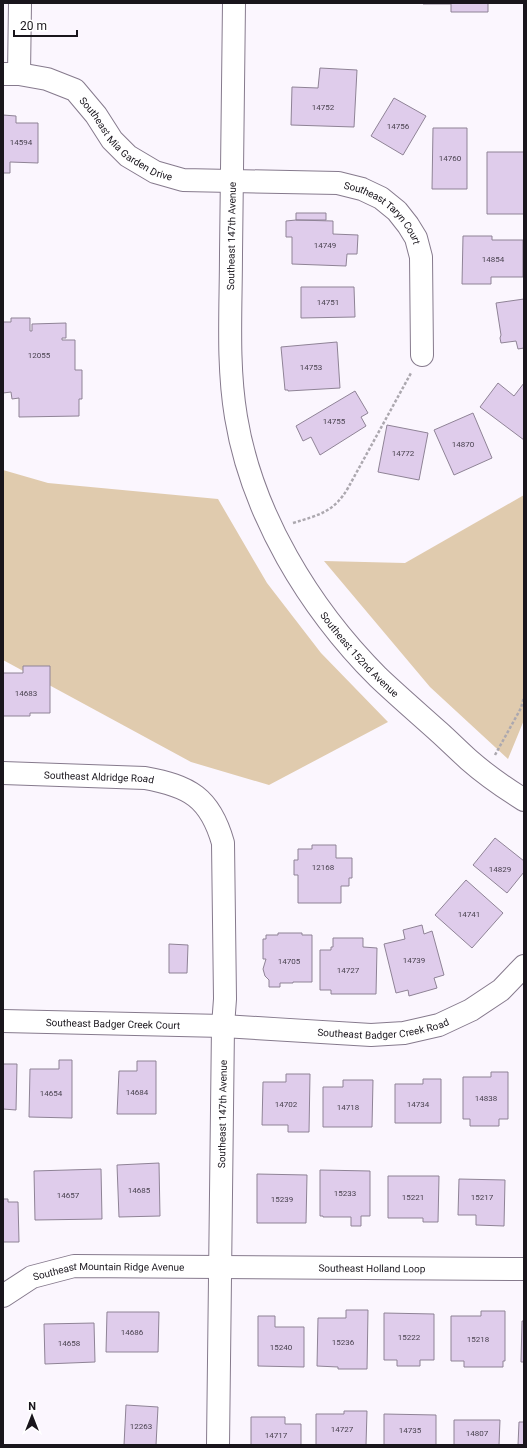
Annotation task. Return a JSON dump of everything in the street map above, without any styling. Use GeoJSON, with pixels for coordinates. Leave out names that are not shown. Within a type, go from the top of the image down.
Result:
{"type":"FeatureCollection","features":[{"type":"Feature","properties":{"kind":"street"},"geometry":{"type":"LineString","coordinates":[[11,74],[20,3]]}},
{"type":"Feature","properties":{"kind":"street","name":"Southeast 147th Avenue"},"geometry":{"type":"LineString","coordinates":[[234,3],[230,334],[231,370],[236,417],[248,467]]}},
{"type":"Feature","properties":{"kind":"street","name":"Southeast Mia Garden Drive"},"geometry":{"type":"LineString","coordinates":[[11,74],[47,79],[75,90],[96,115],[112,140],[128,156],[155,172],[183,180],[232,181]]}},
{"type":"Feature","properties":{"kind":"street","name":"Southeast Taryn Court"},"geometry":{"type":"LineString","coordinates":[[232,181],[338,183],[362,189],[381,198],[397,211],[416,238],[421,257],[422,355]]}},
{"type":"Feature","properties":{"kind":"street","name":"Southeast 152nd Avenue"},"geometry":{"type":"LineString","coordinates":[[248,467],[272,529],[300,578],[352,649],[378,676],[485,773],[524,800]]}},
{"type":"Feature","properties":{"kind":"street","name":"Southeast Aldridge Road"},"geometry":{"type":"LineString","coordinates":[[3,773],[144,778],[167,782],[192,792]]}},
{"type":"Feature","properties":{"kind":"street","name":"Southeast 147th Avenue"},"geometry":{"type":"LineString","coordinates":[[192,792],[212,814],[218,827],[222,843],[225,999],[223,1026],[218,1445]]}},
{"type":"Feature","properties":{"kind":"street","name":"Southeast Badger Creek Road"},"geometry":{"type":"LineString","coordinates":[[223,1026],[371,1035],[404,1033],[439,1025],[471,1010],[501,990],[524,966]]}},
{"type":"Feature","properties":{"kind":"street","name":"Southeast Badger Creek Court"},"geometry":{"type":"LineString","coordinates":[[3,1021],[223,1026]]}},
{"type":"Feature","properties":{"kind":"street","name":"Southeast Mountain Ridge Avenue"},"geometry":{"type":"LineString","coordinates":[[3,1296],[32,1277],[74,1266],[220,1267]]}},
{"type":"Feature","properties":{"kind":"street","name":"Southeast Holland Loop"},"geometry":{"type":"LineString","coordinates":[[220,1267],[524,1269]]}},
{"type":"Feature","properties":{"kind":"path"},"geometry":{"type":"LineString","coordinates":[[272,529],[325,512],[339,502],[394,402],[422,355]]}},
{"type":"Feature","properties":{"kind":"path"},"geometry":{"type":"LineString","coordinates":[[485,773],[521,708],[524,697]]}},
{"type":"Feature","properties":{"kind":"shaded area"},"geometry":{"type":"Polygon","coordinates":[[[3,470],[48,483],[218,499],[267,583],[321,653],[388,722],[269,785],[191,762],[3,660],[3,470]]]}},
{"type":"Feature","properties":{"kind":"shaded area"},"geometry":{"type":"Polygon","coordinates":[[[524,495],[524,720],[508,759],[430,687],[324,561],[405,563],[524,495]]]}},
{"type":"Feature","properties":{"kind":"building"},"geometry":{"type":"Polygon","coordinates":[[[423,3],[488,3],[488,12],[451,12],[451,4],[423,3]]]}},
{"type":"Feature","properties":{"kind":"building"},"geometry":{"type":"Polygon","coordinates":[[[320,68],[357,70],[354,127],[291,125],[292,87],[318,88],[320,68]]]}},
{"type":"Feature","properties":{"kind":"building"},"geometry":{"type":"Polygon","coordinates":[[[394,98],[426,116],[403,155],[371,136],[394,98]]]}},
{"type":"Feature","properties":{"kind":"building"},"geometry":{"type":"Polygon","coordinates":[[[3,115],[16,116],[16,123],[38,123],[38,163],[10,162],[10,173],[3,173],[3,115]]]}},
{"type":"Feature","properties":{"kind":"building"},"geometry":{"type":"Polygon","coordinates":[[[433,128],[467,128],[467,189],[432,189],[433,128]]]}},
{"type":"Feature","properties":{"kind":"building"},"geometry":{"type":"Polygon","coordinates":[[[487,152],[524,152],[524,214],[487,214],[487,152]]]}},
{"type":"Feature","properties":{"kind":"building"},"geometry":{"type":"Polygon","coordinates":[[[296,213],[326,213],[326,220],[296,220],[296,213]]]}},
{"type":"Feature","properties":{"kind":"building"},"geometry":{"type":"Polygon","coordinates":[[[286,221],[333,221],[333,234],[358,235],[357,254],[347,254],[346,266],[292,264],[292,237],[286,237],[286,221]]]}},
{"type":"Feature","properties":{"kind":"building"},"geometry":{"type":"Polygon","coordinates":[[[463,236],[492,236],[492,240],[523,240],[523,277],[491,277],[491,284],[462,284],[463,236]]]}},
{"type":"Feature","properties":{"kind":"building"},"geometry":{"type":"Polygon","coordinates":[[[301,287],[354,287],[355,317],[301,318],[301,287]]]}},
{"type":"Feature","properties":{"kind":"building"},"geometry":{"type":"Polygon","coordinates":[[[524,299],[524,348],[518,349],[516,341],[501,343],[496,303],[524,299]]]}},
{"type":"Feature","properties":{"kind":"building"},"geometry":{"type":"Polygon","coordinates":[[[11,318],[30,318],[30,331],[32,331],[32,324],[66,323],[66,338],[62,338],[62,340],[75,340],[75,370],[82,370],[82,399],[79,399],[79,416],[19,417],[19,398],[12,399],[11,392],[3,393],[3,322],[11,322],[11,318]]]}},
{"type":"Feature","properties":{"kind":"building"},"geometry":{"type":"Polygon","coordinates":[[[337,342],[340,388],[285,390],[281,347],[337,342]]]}},
{"type":"Feature","properties":{"kind":"building"},"geometry":{"type":"Polygon","coordinates":[[[498,383],[514,396],[524,383],[524,440],[480,407],[498,383]]]}},
{"type":"Feature","properties":{"kind":"building"},"geometry":{"type":"Polygon","coordinates":[[[355,391],[368,413],[361,417],[366,426],[320,455],[311,437],[303,441],[296,426],[355,391]]]}},
{"type":"Feature","properties":{"kind":"building"},"geometry":{"type":"Polygon","coordinates":[[[473,413],[492,458],[454,475],[434,430],[473,413]]]}},
{"type":"Feature","properties":{"kind":"building"},"geometry":{"type":"Polygon","coordinates":[[[387,425],[428,433],[419,480],[378,472],[387,425]]]}},
{"type":"Feature","properties":{"kind":"building"},"geometry":{"type":"Polygon","coordinates":[[[23,666],[50,666],[50,713],[30,713],[30,716],[3,716],[3,673],[23,673],[23,666]]]}},
{"type":"Feature","properties":{"kind":"building"},"geometry":{"type":"Polygon","coordinates":[[[495,838],[524,861],[524,872],[507,893],[473,865],[495,838]]]}},
{"type":"Feature","properties":{"kind":"building"},"geometry":{"type":"Polygon","coordinates":[[[312,845],[336,845],[336,858],[352,858],[352,878],[349,878],[349,886],[341,886],[341,903],[298,903],[298,875],[294,875],[294,860],[298,860],[298,849],[312,849],[312,845]]]}},
{"type":"Feature","properties":{"kind":"building"},"geometry":{"type":"Polygon","coordinates":[[[466,880],[503,913],[472,948],[435,915],[466,880]]]}},
{"type":"Feature","properties":{"kind":"building"},"geometry":{"type":"Polygon","coordinates":[[[422,925],[424,934],[432,931],[444,975],[434,978],[437,988],[409,996],[408,990],[396,993],[384,944],[405,939],[403,930],[422,925]]]}},
{"type":"Feature","properties":{"kind":"building"},"geometry":{"type":"Polygon","coordinates":[[[278,933],[302,933],[302,935],[312,935],[312,982],[280,983],[280,987],[269,987],[269,980],[265,976],[263,969],[266,959],[263,959],[263,939],[266,939],[266,935],[278,935],[278,933]]]}},
{"type":"Feature","properties":{"kind":"building"},"geometry":{"type":"Polygon","coordinates":[[[333,938],[363,938],[363,947],[377,948],[376,994],[331,994],[331,990],[320,990],[320,950],[331,950],[331,947],[333,947],[333,938]]]}},
{"type":"Feature","properties":{"kind":"building"},"geometry":{"type":"Polygon","coordinates":[[[169,944],[188,945],[187,973],[169,973],[169,944]]]}},
{"type":"Feature","properties":{"kind":"building"},"geometry":{"type":"Polygon","coordinates":[[[59,1060],[72,1060],[72,1118],[29,1117],[30,1069],[59,1069],[59,1060]]]}},
{"type":"Feature","properties":{"kind":"building"},"geometry":{"type":"Polygon","coordinates":[[[137,1061],[156,1061],[156,1114],[117,1114],[119,1071],[137,1071],[137,1061]]]}},
{"type":"Feature","properties":{"kind":"building"},"geometry":{"type":"Polygon","coordinates":[[[3,1064],[17,1064],[16,1110],[3,1109],[3,1064]]]}},
{"type":"Feature","properties":{"kind":"building"},"geometry":{"type":"Polygon","coordinates":[[[491,1072],[508,1072],[508,1119],[499,1119],[499,1126],[470,1126],[470,1119],[463,1119],[463,1077],[491,1077],[491,1072]]]}},
{"type":"Feature","properties":{"kind":"building"},"geometry":{"type":"Polygon","coordinates":[[[286,1074],[310,1074],[309,1132],[288,1132],[288,1125],[262,1125],[263,1082],[286,1082],[286,1074]]]}},
{"type":"Feature","properties":{"kind":"building"},"geometry":{"type":"Polygon","coordinates":[[[423,1079],[441,1079],[441,1123],[395,1123],[395,1084],[423,1084],[423,1079]]]}},
{"type":"Feature","properties":{"kind":"building"},"geometry":{"type":"Polygon","coordinates":[[[343,1080],[373,1080],[372,1127],[323,1127],[323,1087],[343,1087],[343,1080]]]}},
{"type":"Feature","properties":{"kind":"building"},"geometry":{"type":"Polygon","coordinates":[[[159,1163],[160,1216],[119,1217],[117,1165],[159,1163]]]}},
{"type":"Feature","properties":{"kind":"building"},"geometry":{"type":"Polygon","coordinates":[[[101,1169],[102,1219],[35,1220],[34,1171],[101,1169]]]}},
{"type":"Feature","properties":{"kind":"building"},"geometry":{"type":"Polygon","coordinates":[[[320,1170],[370,1171],[370,1216],[361,1216],[361,1226],[351,1226],[351,1217],[320,1216],[320,1170]]]}},
{"type":"Feature","properties":{"kind":"building"},"geometry":{"type":"Polygon","coordinates":[[[257,1174],[307,1175],[306,1223],[257,1223],[257,1174]]]}},
{"type":"Feature","properties":{"kind":"building"},"geometry":{"type":"Polygon","coordinates":[[[388,1176],[439,1176],[438,1222],[423,1222],[423,1218],[388,1218],[388,1176]]]}},
{"type":"Feature","properties":{"kind":"building"},"geometry":{"type":"Polygon","coordinates":[[[459,1179],[505,1180],[504,1226],[476,1225],[476,1215],[458,1215],[459,1179]]]}},
{"type":"Feature","properties":{"kind":"building"},"geometry":{"type":"Polygon","coordinates":[[[3,1199],[8,1199],[8,1202],[18,1202],[19,1242],[3,1242],[3,1199]]]}},
{"type":"Feature","properties":{"kind":"building"},"geometry":{"type":"Polygon","coordinates":[[[346,1310],[368,1310],[367,1369],[338,1369],[338,1367],[317,1366],[318,1318],[346,1318],[346,1310]]]}},
{"type":"Feature","properties":{"kind":"building"},"geometry":{"type":"Polygon","coordinates":[[[481,1311],[505,1311],[505,1361],[503,1361],[503,1367],[464,1367],[464,1361],[451,1361],[451,1316],[481,1316],[481,1311]]]}},
{"type":"Feature","properties":{"kind":"building"},"geometry":{"type":"Polygon","coordinates":[[[107,1312],[159,1312],[158,1352],[106,1352],[107,1312]]]}},
{"type":"Feature","properties":{"kind":"building"},"geometry":{"type":"Polygon","coordinates":[[[384,1313],[434,1314],[434,1360],[420,1360],[420,1366],[397,1366],[397,1360],[384,1360],[384,1313]]]}},
{"type":"Feature","properties":{"kind":"building"},"geometry":{"type":"Polygon","coordinates":[[[258,1316],[275,1316],[275,1327],[304,1327],[304,1367],[258,1366],[258,1316]]]}},
{"type":"Feature","properties":{"kind":"building"},"geometry":{"type":"Polygon","coordinates":[[[522,1321],[524,1321],[524,1362],[521,1362],[522,1321]]]}},
{"type":"Feature","properties":{"kind":"building"},"geometry":{"type":"Polygon","coordinates":[[[94,1323],[95,1362],[45,1364],[44,1324],[94,1323]]]}},
{"type":"Feature","properties":{"kind":"building"},"geometry":{"type":"Polygon","coordinates":[[[126,1405],[158,1407],[156,1445],[124,1445],[126,1405]]]}},
{"type":"Feature","properties":{"kind":"building"},"geometry":{"type":"Polygon","coordinates":[[[344,1411],[367,1411],[366,1445],[316,1445],[316,1414],[344,1414],[344,1411]]]}},
{"type":"Feature","properties":{"kind":"building"},"geometry":{"type":"Polygon","coordinates":[[[384,1414],[436,1415],[436,1445],[384,1445],[384,1414]]]}},
{"type":"Feature","properties":{"kind":"building"},"geometry":{"type":"Polygon","coordinates":[[[251,1417],[285,1417],[285,1424],[301,1424],[301,1445],[251,1445],[251,1417]]]}},
{"type":"Feature","properties":{"kind":"building"},"geometry":{"type":"Polygon","coordinates":[[[454,1420],[500,1420],[499,1445],[454,1445],[454,1420]]]}},
{"type":"Feature","properties":{"kind":"building"},"geometry":{"type":"Polygon","coordinates":[[[519,1422],[524,1422],[524,1445],[518,1445],[519,1422]]]}}]}
